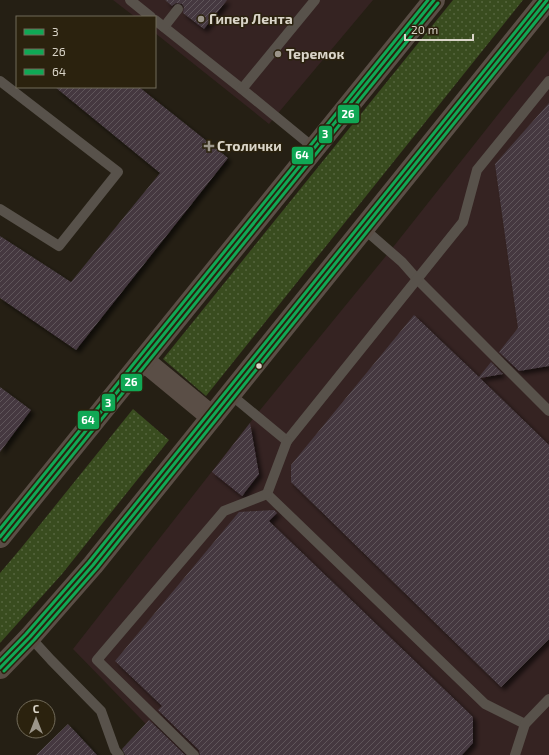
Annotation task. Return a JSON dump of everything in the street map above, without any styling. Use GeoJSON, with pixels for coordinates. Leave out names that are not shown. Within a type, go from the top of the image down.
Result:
{"type":"FeatureCollection","features":[{"type":"Feature","properties":{"kind":"main road"},"geometry":{"type":"LineString","coordinates":[[0,537],[434,0]]}},
{"type":"Feature","properties":{"kind":"main road"},"geometry":{"type":"LineString","coordinates":[[0,668],[30,637],[93,564],[547,0]]}},
{"type":"Feature","properties":{"kind":"main road"},"geometry":{"type":"LineString","coordinates":[[143,360],[212,416]]}},
{"type":"Feature","properties":{"kind":"lane"},"geometry":{"type":"LineString","coordinates":[[130,0],[150,16]]}},
{"type":"Feature","properties":{"kind":"lane"},"geometry":{"type":"LineString","coordinates":[[242,89],[315,0]]}},
{"type":"Feature","properties":{"kind":"lane"},"geometry":{"type":"LineString","coordinates":[[164,27],[178,9]]}},
{"type":"Feature","properties":{"kind":"lane"},"geometry":{"type":"LineString","coordinates":[[156,21],[314,148]]}},
{"type":"Feature","properties":{"kind":"lane"},"geometry":{"type":"LineString","coordinates":[[0,81],[118,172],[59,246],[0,209]]}},
{"type":"Feature","properties":{"kind":"lane"},"geometry":{"type":"LineString","coordinates":[[194,755],[97,660],[224,511],[267,494],[287,441],[463,222],[477,170],[549,81]]}},
{"type":"Feature","properties":{"kind":"lane"},"geometry":{"type":"LineString","coordinates":[[363,228],[402,262],[417,279],[549,411]]}},
{"type":"Feature","properties":{"kind":"lane"},"geometry":{"type":"LineString","coordinates":[[230,394],[287,441]]}},
{"type":"Feature","properties":{"kind":"lane"},"geometry":{"type":"LineString","coordinates":[[267,494],[485,704],[525,724]]}},
{"type":"Feature","properties":{"kind":"lane"},"geometry":{"type":"LineString","coordinates":[[30,637],[55,665],[101,711],[115,750],[119,755]]}},
{"type":"Feature","properties":{"kind":"lane"},"geometry":{"type":"LineString","coordinates":[[515,755],[525,724],[549,699]]}},
{"type":"Feature","properties":{"kind":"shaded area"},"geometry":{"type":"Polygon","coordinates":[[[113,0],[373,0],[269,124],[156,34],[156,16],[134,16],[113,0]]]}},
{"type":"Feature","properties":{"kind":"shaded area"},"geometry":{"type":"Polygon","coordinates":[[[549,50],[549,755],[176,755],[73,649],[256,415],[390,251],[549,50]]]}},
{"type":"Feature","properties":{"kind":"green space"},"geometry":{"type":"Polygon","coordinates":[[[453,0],[523,0],[206,396],[163,359],[453,0]]]}},
{"type":"Feature","properties":{"kind":"green space"},"geometry":{"type":"Polygon","coordinates":[[[133,409],[169,440],[62,574],[0,643],[0,573],[133,409]]]}},
{"type":"Feature","properties":{"kind":"building","name":"Гипер Лента"},"geometry":{"type":"Polygon","coordinates":[[[165,0],[227,0],[204,29],[183,13],[184,7],[182,4],[176,3],[172,6],[165,0]]]}},
{"type":"Feature","properties":{"kind":"building"},"geometry":{"type":"Polygon","coordinates":[[[56,88],[140,88],[228,158],[76,350],[0,298],[0,236],[71,282],[160,173],[56,88]]]}},
{"type":"Feature","properties":{"kind":"building"},"geometry":{"type":"Polygon","coordinates":[[[549,103],[549,366],[519,371],[499,352],[518,328],[495,164],[549,103]]]}},
{"type":"Feature","properties":{"kind":"building"},"geometry":{"type":"Polygon","coordinates":[[[414,315],[479,377],[491,362],[503,374],[480,378],[549,445],[549,639],[501,687],[291,482],[291,465],[414,315]]]}},
{"type":"Feature","properties":{"kind":"building"},"geometry":{"type":"Polygon","coordinates":[[[0,387],[31,410],[0,452],[0,387]]]}},
{"type":"Feature","properties":{"kind":"building"},"geometry":{"type":"Polygon","coordinates":[[[250,423],[259,474],[242,496],[212,472],[250,423]]]}},
{"type":"Feature","properties":{"kind":"building"},"geometry":{"type":"Polygon","coordinates":[[[274,510],[277,513],[269,521],[473,717],[473,743],[462,755],[200,755],[199,750],[158,710],[162,706],[115,661],[239,512],[274,510]]]}},
{"type":"Feature","properties":{"kind":"building"},"geometry":{"type":"Polygon","coordinates":[[[149,720],[185,755],[125,755],[122,749],[149,720]]]}},
{"type":"Feature","properties":{"kind":"building"},"geometry":{"type":"Polygon","coordinates":[[[68,724],[97,755],[36,755],[53,739],[56,739],[56,736],[68,724]]]}},
{"type":"Feature","properties":{"kind":"transit line","name":"64"},"geometry":{"type":"LineString","coordinates":[[0,529],[428,0]]}},
{"type":"Feature","properties":{"kind":"transit line","name":"3"},"geometry":{"type":"LineString","coordinates":[[0,537],[434,0]]}},
{"type":"Feature","properties":{"kind":"transit line","name":"64"},"geometry":{"type":"LineString","coordinates":[[0,661],[26,634],[89,562],[541,0]]}},
{"type":"Feature","properties":{"kind":"transit line","name":"3"},"geometry":{"type":"LineString","coordinates":[[0,668],[30,637],[93,565],[547,0]]}},
{"type":"Feature","properties":{"kind":"transit line","name":"26"},"geometry":{"type":"LineString","coordinates":[[4,540],[438,3]]}},
{"type":"Feature","properties":{"kind":"transit line","name":"26"},"geometry":{"type":"LineString","coordinates":[[4,671],[34,640],[97,568],[549,5]]}},
{"type":"Feature","properties":{"kind":"place","name":"Гипер Лента"},"geometry":{"type":"Point","coordinates":[201,19]}},
{"type":"Feature","properties":{"kind":"place","name":"Теремок"},"geometry":{"type":"Point","coordinates":[278,54]}},
{"type":"Feature","properties":{"kind":"place","name":"Столички"},"geometry":{"type":"Point","coordinates":[209,146]}}]}
